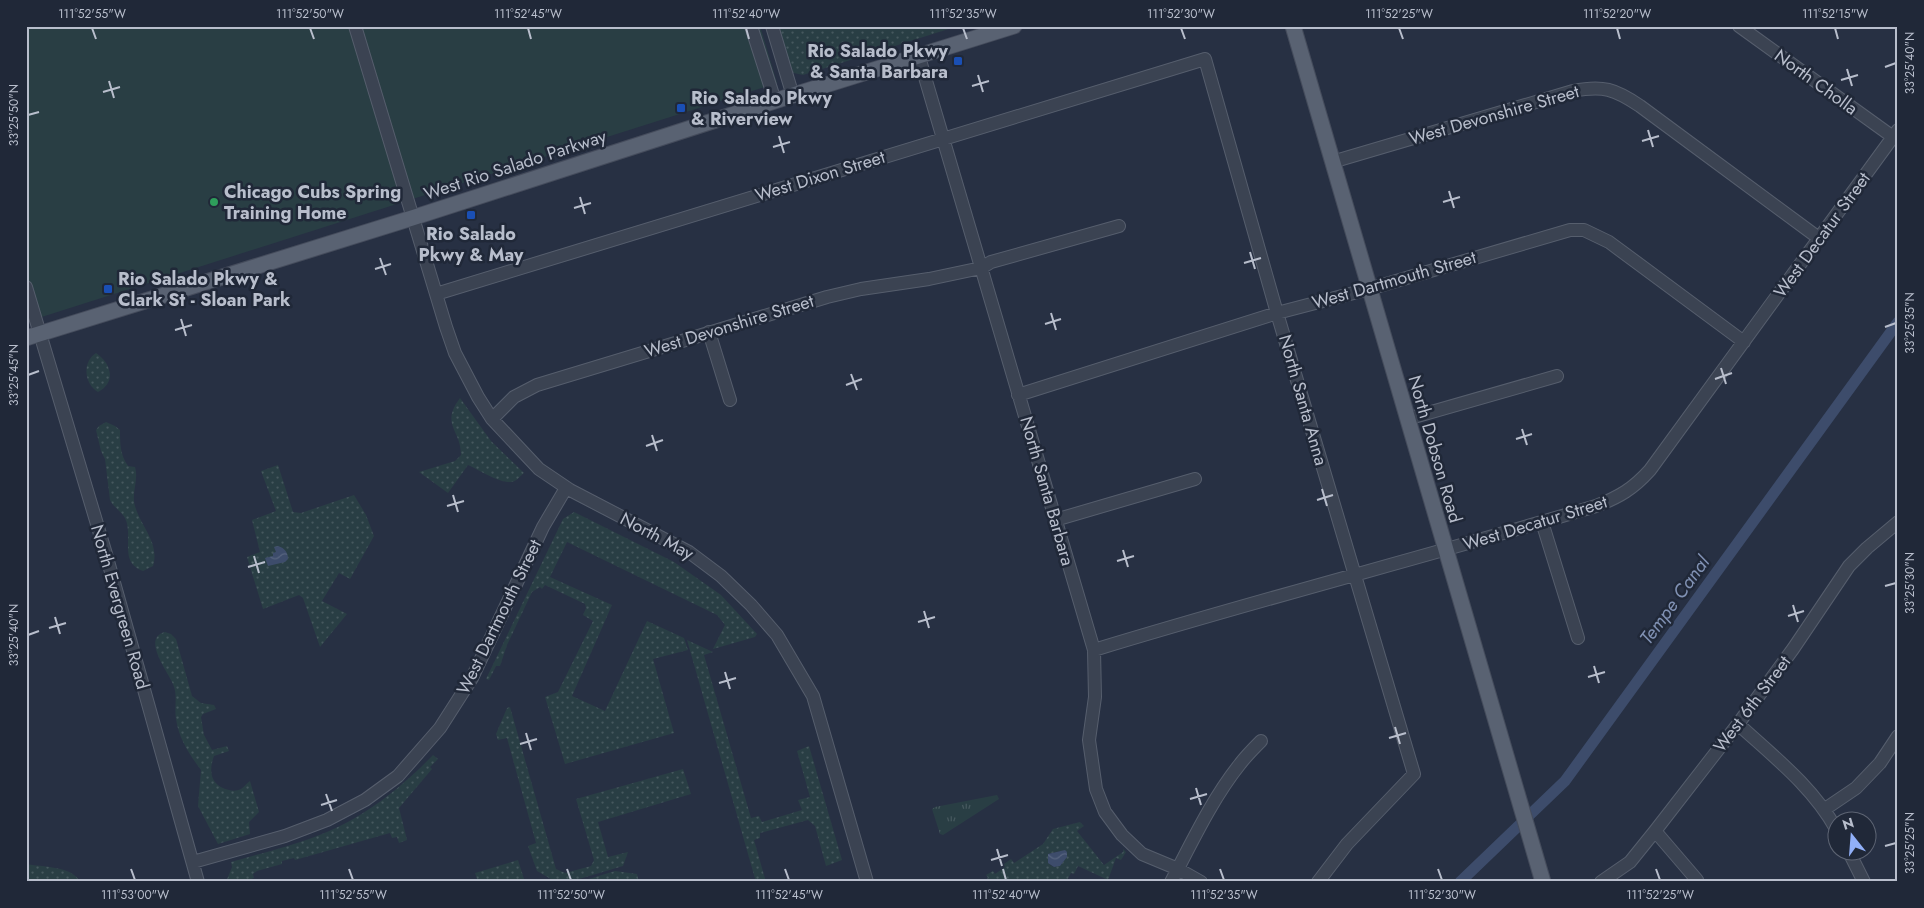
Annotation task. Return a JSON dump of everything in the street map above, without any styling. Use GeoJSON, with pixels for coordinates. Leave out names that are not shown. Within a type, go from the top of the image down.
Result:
{"type":"FeatureCollection","features":[{"type":"Feature","properties":{"kind":"main road","name":"West Rio Salado Parkway"},"geometry":{"type":"LineString","coordinates":[[33,335],[412,218],[1014,26]]}},
{"type":"Feature","properties":{"kind":"main road","name":"North Dobson Road"},"geometry":{"type":"LineString","coordinates":[[1293,26],[1543,882]]}},
{"type":"Feature","properties":{"kind":"street","name":"North May"},"geometry":{"type":"LineString","coordinates":[[355,26],[412,218],[455,353],[478,397],[492,419],[539,469],[566,488],[689,552],[721,576],[752,605],[777,635],[813,696],[867,882]]}},
{"type":"Feature","properties":{"kind":"street"},"geometry":{"type":"LineString","coordinates":[[751,26],[775,101]]}},
{"type":"Feature","properties":{"kind":"street"},"geometry":{"type":"LineString","coordinates":[[772,26],[793,96]]}},
{"type":"Feature","properties":{"kind":"street","name":"North Cholla"},"geometry":{"type":"LineString","coordinates":[[1739,26],[1895,134]]}},
{"type":"Feature","properties":{"kind":"street","name":"North Santa Barbara"},"geometry":{"type":"LineString","coordinates":[[919,57],[1094,650],[1094,697],[1089,740],[1096,789],[1105,812],[1122,835],[1142,854],[1178,869],[1201,882]]}},
{"type":"Feature","properties":{"kind":"street","name":"West Dixon Street"},"geometry":{"type":"LineString","coordinates":[[436,294],[1205,58]]}},
{"type":"Feature","properties":{"kind":"street","name":"North Santa Anna"},"geometry":{"type":"LineString","coordinates":[[1205,58],[1277,313],[1414,774],[1347,844],[1318,882]]}},
{"type":"Feature","properties":{"kind":"street","name":"West Devonshire Street"},"geometry":{"type":"LineString","coordinates":[[1332,162],[1573,90],[1592,87],[1607,88],[1623,94],[1820,239]]}},
{"type":"Feature","properties":{"kind":"street","name":"West Decatur Street"},"geometry":{"type":"LineString","coordinates":[[1094,650],[1354,575],[1446,551],[1596,506],[1620,496],[1639,482],[1820,239],[1895,134]]}},
{"type":"Feature","properties":{"kind":"street","name":"West Devonshire Street"},"geometry":{"type":"LineString","coordinates":[[492,419],[514,397],[537,385],[709,332],[827,297],[861,289],[929,279],[981,268],[991,262],[1119,226]]}},
{"type":"Feature","properties":{"kind":"street","name":"West Dartmouth Street"},"geometry":{"type":"LineString","coordinates":[[1018,395],[1277,313],[1369,289],[1554,233],[1570,230],[1584,230],[1609,242],[1744,342]]}},
{"type":"Feature","properties":{"kind":"street","name":"North Evergreen Road"},"geometry":{"type":"LineString","coordinates":[[26,287],[33,335],[111,572],[198,882]]}},
{"type":"Feature","properties":{"kind":"street"},"geometry":{"type":"LineString","coordinates":[[709,332],[730,400]]}},
{"type":"Feature","properties":{"kind":"street"},"geometry":{"type":"LineString","coordinates":[[1407,419],[1557,376]]}},
{"type":"Feature","properties":{"kind":"street"},"geometry":{"type":"LineString","coordinates":[[1055,520],[1195,479]]}},
{"type":"Feature","properties":{"kind":"street","name":"West Dartmouth Street"},"geometry":{"type":"LineString","coordinates":[[193,862],[285,836],[327,820],[365,800],[398,776],[440,728],[472,678],[543,527],[566,488]]}},
{"type":"Feature","properties":{"kind":"street"},"geometry":{"type":"LineString","coordinates":[[1542,522],[1578,638]]}},
{"type":"Feature","properties":{"kind":"street","name":"West 6th Street"},"geometry":{"type":"LineString","coordinates":[[1601,882],[1630,862],[1655,831],[1793,649],[1849,566],[1898,522]]}},
{"type":"Feature","properties":{"kind":"street"},"geometry":{"type":"LineString","coordinates":[[1738,724],[1794,776],[1825,809],[1856,788],[1880,763],[1898,736]]}},
{"type":"Feature","properties":{"kind":"street"},"geometry":{"type":"LineString","coordinates":[[1171,882],[1222,791],[1240,764],[1261,741]]}},
{"type":"Feature","properties":{"kind":"street"},"geometry":{"type":"LineString","coordinates":[[1655,831],[1697,880]]}},
{"type":"Feature","properties":{"kind":"street"},"geometry":{"type":"LineString","coordinates":[[1853,860],[1864,882]]}},
{"type":"Feature","properties":{"kind":"green space","name":"Chicago Cubs Spring Training Home"},"geometry":{"type":"Polygon","coordinates":[[[26,26],[760,26],[777,83],[26,322],[26,26]]]}},
{"type":"Feature","properties":{"kind":"green space"},"geometry":{"type":"Polygon","coordinates":[[[776,26],[958,26],[803,75],[790,70],[776,26]]]}},
{"type":"Feature","properties":{"kind":"green space"},"geometry":{"type":"Polygon","coordinates":[[[96,353],[105,362],[110,372],[108,383],[98,392],[90,384],[86,373],[88,362],[96,353]]]}},
{"type":"Feature","properties":{"kind":"green space"},"geometry":{"type":"Polygon","coordinates":[[[460,398],[491,441],[524,473],[513,482],[506,482],[489,476],[468,465],[448,493],[419,472],[455,461],[461,455],[452,421],[454,407],[460,398]]]}},
{"type":"Feature","properties":{"kind":"green space"},"geometry":{"type":"Polygon","coordinates":[[[106,422],[120,430],[123,458],[128,466],[135,467],[135,506],[154,550],[153,566],[143,571],[135,567],[131,561],[125,518],[110,500],[105,459],[96,430],[106,422]]]}},
{"type":"Feature","properties":{"kind":"green space"},"geometry":{"type":"Polygon","coordinates":[[[278,465],[293,512],[301,513],[354,495],[366,515],[374,536],[350,579],[339,573],[322,601],[347,614],[320,647],[303,598],[299,595],[263,609],[247,557],[260,552],[252,520],[276,511],[261,471],[278,465]]]}},
{"type":"Feature","properties":{"kind":"green space"},"geometry":{"type":"Polygon","coordinates":[[[574,512],[674,562],[721,595],[757,634],[755,637],[713,649],[725,625],[717,615],[567,542],[550,577],[612,605],[572,696],[605,711],[647,621],[684,638],[688,650],[653,659],[674,733],[565,764],[545,697],[558,692],[593,621],[583,615],[586,608],[585,604],[545,585],[542,589],[540,587],[532,592],[507,645],[500,666],[496,666],[489,680],[486,679],[563,519],[574,512]]]}},
{"type":"Feature","properties":{"kind":"green space"},"geometry":{"type":"Polygon","coordinates":[[[165,632],[171,634],[176,639],[192,696],[201,703],[214,705],[216,709],[203,714],[201,717],[204,735],[212,750],[227,746],[229,751],[214,756],[211,773],[215,782],[223,788],[235,791],[241,789],[250,781],[259,812],[249,822],[250,834],[218,844],[198,806],[201,770],[179,733],[173,684],[158,656],[156,648],[155,641],[158,635],[165,632]]]}},
{"type":"Feature","properties":{"kind":"green space"},"geometry":{"type":"Polygon","coordinates":[[[687,640],[713,652],[704,655],[751,818],[759,816],[762,822],[802,810],[798,800],[810,797],[797,751],[809,746],[842,860],[826,866],[815,826],[808,820],[760,833],[760,838],[754,840],[766,882],[756,882],[687,640]]]}},
{"type":"Feature","properties":{"kind":"green space"},"geometry":{"type":"Polygon","coordinates":[[[510,707],[556,869],[565,873],[591,866],[594,860],[576,799],[683,769],[691,794],[598,822],[608,857],[628,852],[623,866],[569,882],[556,882],[537,871],[528,846],[536,843],[507,738],[498,740],[496,734],[507,708],[510,707]]]}},
{"type":"Feature","properties":{"kind":"green space"},"geometry":{"type":"Polygon","coordinates":[[[433,755],[438,759],[430,767],[432,769],[399,808],[407,840],[399,843],[397,837],[392,838],[390,833],[295,860],[294,858],[282,861],[282,864],[257,871],[253,874],[254,878],[243,882],[226,882],[232,867],[231,862],[289,846],[338,827],[382,800],[433,755]]]}},
{"type":"Feature","properties":{"kind":"green space"},"geometry":{"type":"Polygon","coordinates":[[[997,795],[999,799],[943,835],[940,834],[932,809],[997,795]]]}},
{"type":"Feature","properties":{"kind":"green space"},"geometry":{"type":"Polygon","coordinates":[[[1080,822],[1084,826],[1077,831],[1104,865],[1123,852],[1123,849],[1126,852],[1121,860],[1116,858],[1108,880],[1078,866],[1074,874],[1071,873],[1066,882],[983,882],[988,878],[986,875],[993,871],[995,874],[1005,867],[1004,864],[1011,859],[1014,863],[1043,844],[1053,829],[1080,822]],[[1060,851],[1048,854],[1050,865],[1054,867],[1062,864],[1063,860],[1066,859],[1060,851]]]}},
{"type":"Feature","properties":{"kind":"green space"},"geometry":{"type":"Polygon","coordinates":[[[518,860],[525,882],[478,882],[475,873],[518,860]]]}},
{"type":"Feature","properties":{"kind":"green space"},"geometry":{"type":"Polygon","coordinates":[[[26,864],[64,870],[71,873],[80,882],[28,882],[26,880],[26,864]]]}},
{"type":"Feature","properties":{"kind":"green space"},"geometry":{"type":"Polygon","coordinates":[[[615,871],[637,874],[639,882],[579,882],[615,871]]]}},
{"type":"Feature","properties":{"kind":"water"},"geometry":{"type":"Polygon","coordinates":[[[278,546],[286,551],[288,559],[285,562],[268,566],[265,558],[273,556],[273,553],[276,552],[274,547],[278,546]]]}},
{"type":"Feature","properties":{"kind":"water"},"geometry":{"type":"Polygon","coordinates":[[[1065,850],[1067,857],[1060,866],[1054,867],[1048,863],[1048,854],[1065,850]]]}},
{"type":"Feature","properties":{"kind":"waterway","name":"Tempe Canal"},"geometry":{"type":"LineString","coordinates":[[1460,882],[1565,781],[1898,322]]}},
{"type":"Feature","properties":{"kind":"place","name":"Rio Salado Pkwy & Santa Barbara"},"geometry":{"type":"Point","coordinates":[958,61]}},
{"type":"Feature","properties":{"kind":"place","name":"Rio Salado Pkwy & Riverview"},"geometry":{"type":"Point","coordinates":[681,108]}},
{"type":"Feature","properties":{"kind":"place","name":"Chicago Cubs Spring Training Home"},"geometry":{"type":"Point","coordinates":[214,202]}},
{"type":"Feature","properties":{"kind":"place","name":"Rio Salado Pkwy & May"},"geometry":{"type":"Point","coordinates":[471,215]}},
{"type":"Feature","properties":{"kind":"place","name":"Rio Salado Pkwy & Clark St - Sloan Park"},"geometry":{"type":"Point","coordinates":[108,289]}}]}
